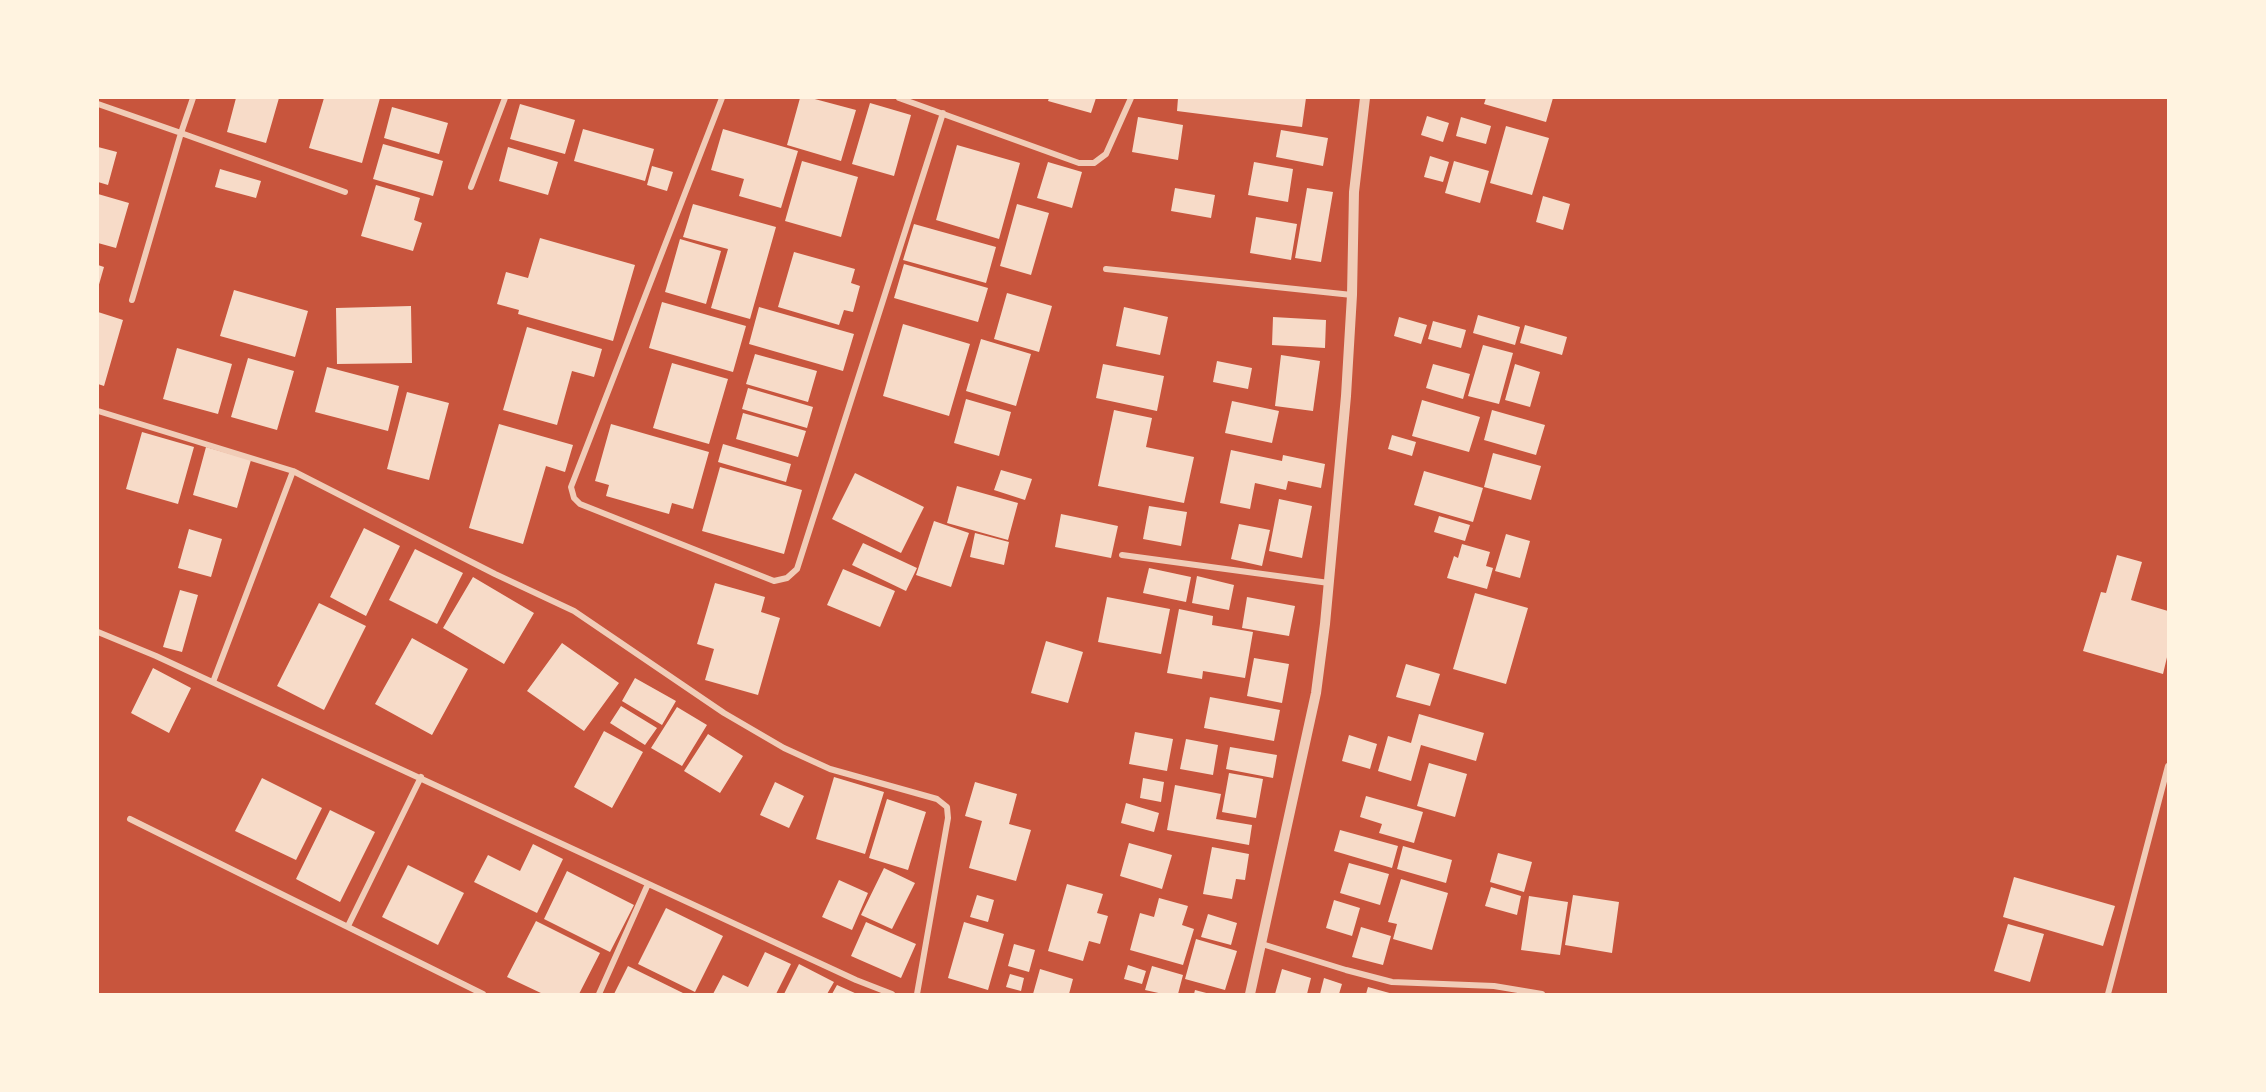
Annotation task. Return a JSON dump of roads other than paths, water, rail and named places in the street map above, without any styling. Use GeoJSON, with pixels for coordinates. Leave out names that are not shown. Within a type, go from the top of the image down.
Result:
{"type":"FeatureCollection","features":[{"type":"Feature","properties":{"kind":"street"},"geometry":{"type":"LineString","coordinates":[[132,300],[193,98]]}},
{"type":"Feature","properties":{"kind":"street"},"geometry":{"type":"LineString","coordinates":[[471,187],[505,98]]}},
{"type":"Feature","properties":{"kind":"street"},"geometry":{"type":"LineString","coordinates":[[722,98],[571,487],[574,498],[580,504],[774,581],[787,578],[797,569],[943,113]]}},
{"type":"Feature","properties":{"kind":"street"},"geometry":{"type":"LineString","coordinates":[[899,98],[1079,163],[1094,163],[1106,154],[1131,98]]}},
{"type":"Feature","properties":{"kind":"street"},"geometry":{"type":"LineString","coordinates":[[1250,994],[1316,693],[1329,583],[1346,396],[1352,295],[1354,192],[1365,98]]}},
{"type":"Feature","properties":{"kind":"street"},"geometry":{"type":"LineString","coordinates":[[98,104],[345,192]]}},
{"type":"Feature","properties":{"kind":"street"},"geometry":{"type":"LineString","coordinates":[[1106,269],[1352,295]]}},
{"type":"Feature","properties":{"kind":"street"},"geometry":{"type":"LineString","coordinates":[[98,411],[293,471],[495,574],[574,611],[723,713],[784,748],[830,769],[937,799],[947,807],[948,818],[917,994]]}},
{"type":"Feature","properties":{"kind":"street"},"geometry":{"type":"LineString","coordinates":[[213,682],[293,471]]}},
{"type":"Feature","properties":{"kind":"street"},"geometry":{"type":"LineString","coordinates":[[1122,555],[1329,583]]}},
{"type":"Feature","properties":{"kind":"street"},"geometry":{"type":"LineString","coordinates":[[98,632],[213,682],[648,884],[892,994]]}},
{"type":"Feature","properties":{"kind":"street"},"geometry":{"type":"LineString","coordinates":[[2108,994],[2169,766]]}},
{"type":"Feature","properties":{"kind":"street"},"geometry":{"type":"LineString","coordinates":[[348,926],[421,777]]}},
{"type":"Feature","properties":{"kind":"street"},"geometry":{"type":"LineString","coordinates":[[130,819],[483,994]]}},
{"type":"Feature","properties":{"kind":"street"},"geometry":{"type":"LineString","coordinates":[[599,994],[648,884]]}},
{"type":"Feature","properties":{"kind":"street"},"geometry":{"type":"LineString","coordinates":[[1262,944],[1392,982],[1494,986],[1542,994]]}}]}
